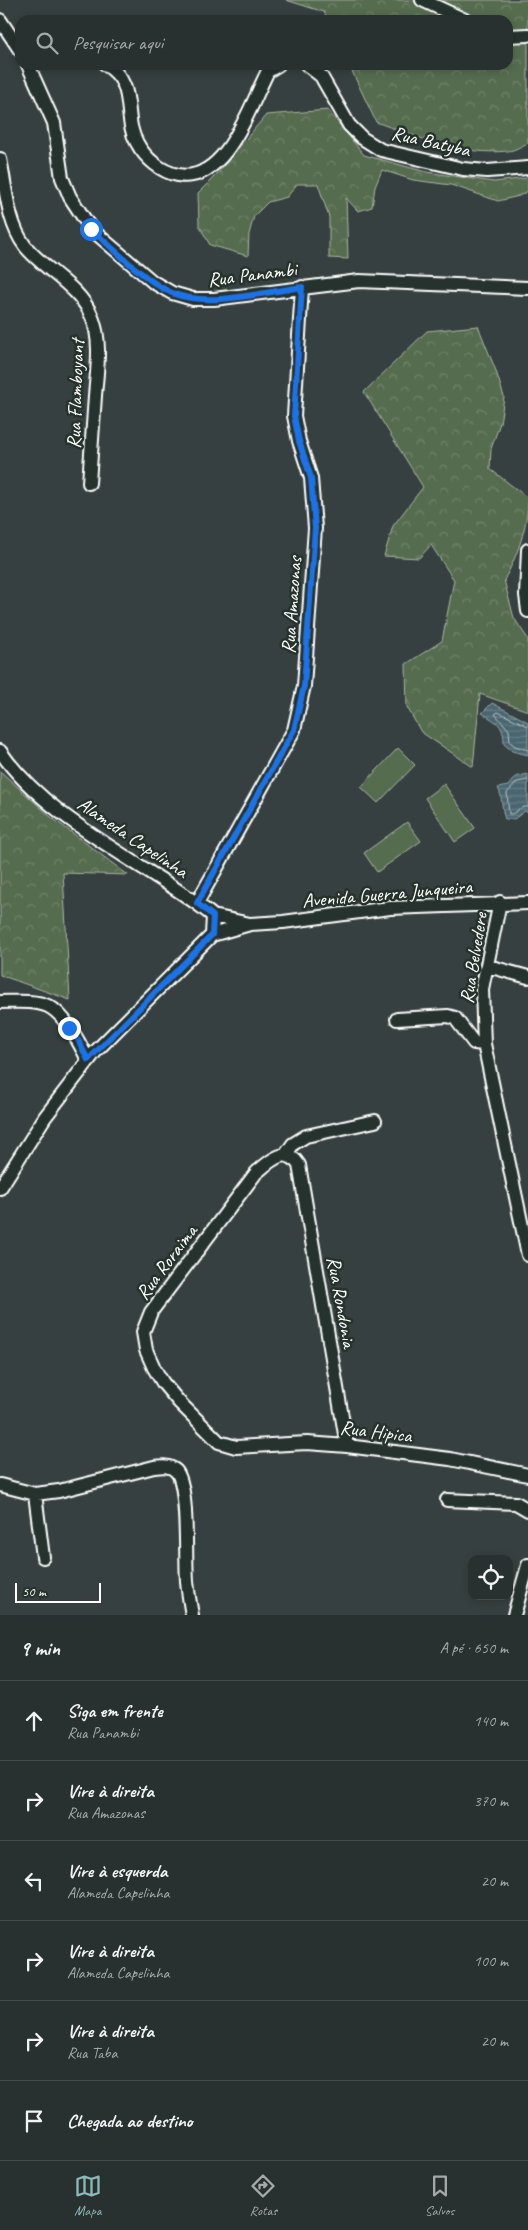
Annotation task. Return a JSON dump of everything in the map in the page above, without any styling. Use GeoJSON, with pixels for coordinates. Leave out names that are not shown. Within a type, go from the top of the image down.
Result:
{"type":"FeatureCollection","features":[{"type":"Feature","properties":{"kind":"street"},"geometry":{"type":"LineString","coordinates":[[422,0],[454,15]]}},
{"type":"Feature","properties":{"kind":"street"},"geometry":{"type":"LineString","coordinates":[[0,20],[15,42]]}},
{"type":"Feature","properties":{"kind":"street"},"geometry":{"type":"LineString","coordinates":[[513,36],[528,35]]}},
{"type":"Feature","properties":{"kind":"street","name":"Rua Panambi"},"geometry":{"type":"LineString","coordinates":[[30,70],[54,123],[62,178],[70,197],[91,229],[153,282],[172,293],[193,299],[214,299],[359,281],[528,288]]}},
{"type":"Feature","properties":{"kind":"street"},"geometry":{"type":"LineString","coordinates":[[113,70],[124,83],[132,131],[137,143],[159,168],[171,174],[186,176],[200,174],[219,160],[231,144],[270,70]]}},
{"type":"Feature","properties":{"kind":"street","name":"Rua Batyba"},"geometry":{"type":"LineString","coordinates":[[313,70],[321,76],[349,125],[362,138],[381,150],[464,169],[487,171],[528,168]]}},
{"type":"Feature","properties":{"kind":"street","name":"Rua Flamboyant"},"geometry":{"type":"LineString","coordinates":[[0,159],[14,224],[24,244],[38,260],[65,281],[82,301],[92,316],[95,326],[98,352],[90,483]]}},
{"type":"Feature","properties":{"kind":"street","name":"Rua Amazonas"},"geometry":{"type":"LineString","coordinates":[[197,903],[294,730],[301,702],[315,528],[311,478],[299,441],[294,416],[302,287]]}},
{"type":"Feature","properties":{"kind":"street"},"geometry":{"type":"LineString","coordinates":[[528,550],[526,595],[528,611]]}},
{"type":"Feature","properties":{"kind":"street","name":"Alameda Capelinha"},"geometry":{"type":"LineString","coordinates":[[0,751],[13,769],[50,804],[111,847],[197,903],[213,916]]}},
{"type":"Feature","properties":{"kind":"street","name":"Avenida Guerra Junqueira"},"geometry":{"type":"LineString","coordinates":[[212,935],[250,924],[283,922],[390,908],[500,902],[528,903]]}},
{"type":"Feature","properties":{"kind":"street","name":"Rua Belvedere"},"geometry":{"type":"LineString","coordinates":[[500,902],[482,989],[484,1044],[525,1222],[528,1255]]}},
{"type":"Feature","properties":{"kind":"street"},"geometry":{"type":"LineString","coordinates":[[0,1188],[45,1117],[88,1060],[212,935],[213,916]]}},
{"type":"Feature","properties":{"kind":"street","name":"Avenida Guerra Junqueira"},"geometry":{"type":"LineString","coordinates":[[213,916],[250,924]]}},
{"type":"Feature","properties":{"kind":"street"},"geometry":{"type":"LineString","coordinates":[[488,966],[528,977]]}},
{"type":"Feature","properties":{"kind":"street"},"geometry":{"type":"LineString","coordinates":[[0,1002],[34,1003],[48,1006],[60,1016],[78,1040],[88,1060]]}},
{"type":"Feature","properties":{"kind":"street"},"geometry":{"type":"LineString","coordinates":[[397,1019],[448,1016],[455,1018],[474,1043],[484,1044]]}},
{"type":"Feature","properties":{"kind":"street","name":"Rua Roraima"},"geometry":{"type":"LineString","coordinates":[[219,1442],[163,1383],[146,1350],[143,1332],[151,1312],[256,1173],[277,1157],[286,1154],[293,1144],[306,1136],[375,1121]]}},
{"type":"Feature","properties":{"kind":"street","name":"Rua Rondonia"},"geometry":{"type":"LineString","coordinates":[[286,1154],[294,1158],[299,1165],[347,1446]]}},
{"type":"Feature","properties":{"kind":"street","name":"Rua Hipica"},"geometry":{"type":"LineString","coordinates":[[219,1442],[236,1446],[306,1443],[347,1446],[450,1459],[528,1475]]}},
{"type":"Feature","properties":{"kind":"street"},"geometry":{"type":"LineString","coordinates":[[0,1485],[35,1494],[59,1491],[154,1467],[166,1466],[176,1470],[181,1480],[184,1502],[187,1583],[192,1615]]}},
{"type":"Feature","properties":{"kind":"street"},"geometry":{"type":"LineString","coordinates":[[35,1494],[43,1557]]}},
{"type":"Feature","properties":{"kind":"street"},"geometry":{"type":"LineString","coordinates":[[447,1500],[516,1503],[528,1510]]}},
{"type":"Feature","properties":{"kind":"street"},"geometry":{"type":"LineString","coordinates":[[514,1615],[528,1565]]}},
{"type":"Feature","properties":{"kind":"green space"},"geometry":{"type":"Polygon","coordinates":[[[286,0],[528,0],[528,143],[510,151],[474,151],[440,144],[376,122],[351,70],[513,70],[513,15],[326,15],[324,12],[286,0]]]}},
{"type":"Feature","properties":{"kind":"green space"},"geometry":{"type":"Polygon","coordinates":[[[328,110],[364,155],[426,172],[494,182],[528,178],[528,191],[519,196],[498,201],[451,185],[413,180],[382,170],[375,187],[372,207],[358,211],[346,198],[348,259],[329,258],[329,217],[318,184],[297,184],[287,197],[268,202],[254,216],[249,234],[248,256],[210,245],[199,225],[198,193],[217,174],[266,115],[328,110]]]}},
{"type":"Feature","properties":{"kind":"green space"},"geometry":{"type":"Polygon","coordinates":[[[478,326],[504,397],[500,423],[491,449],[490,469],[528,498],[528,509],[521,541],[504,580],[514,618],[528,639],[528,711],[480,694],[473,767],[421,732],[407,707],[406,664],[442,641],[454,580],[431,545],[419,558],[384,556],[393,526],[423,487],[364,392],[427,331],[478,326]]]}},
{"type":"Feature","properties":{"kind":"green space"},"geometry":{"type":"Polygon","coordinates":[[[398,748],[415,765],[378,803],[361,787],[398,748]]]}},
{"type":"Feature","properties":{"kind":"green space"},"geometry":{"type":"Polygon","coordinates":[[[0,771],[51,817],[128,875],[63,873],[70,1000],[0,975],[0,771]]]}},
{"type":"Feature","properties":{"kind":"green space"},"geometry":{"type":"Polygon","coordinates":[[[444,784],[475,828],[455,842],[425,798],[444,784]]]}},
{"type":"Feature","properties":{"kind":"green space"},"geometry":{"type":"Polygon","coordinates":[[[407,822],[421,841],[377,872],[364,853],[407,822]]]}},
{"type":"Feature","properties":{"kind":"water"},"geometry":{"type":"Polygon","coordinates":[[[492,703],[528,722],[528,755],[512,751],[504,744],[503,732],[499,725],[482,713],[492,703]]]}},
{"type":"Feature","properties":{"kind":"water"},"geometry":{"type":"Polygon","coordinates":[[[528,774],[528,813],[525,811],[514,819],[505,819],[498,788],[508,786],[515,777],[528,774]]]}},
{"type":"Feature","properties":{"kind":"route"},"geometry":{"type":"LineString","coordinates":[[69,1028],[78,1040],[88,1060],[212,935],[213,916],[197,903],[294,730],[300,710],[304,686],[315,528],[311,478],[299,441],[294,416],[302,287],[214,299],[193,299],[172,293],[153,282],[91,229]]}}]}
